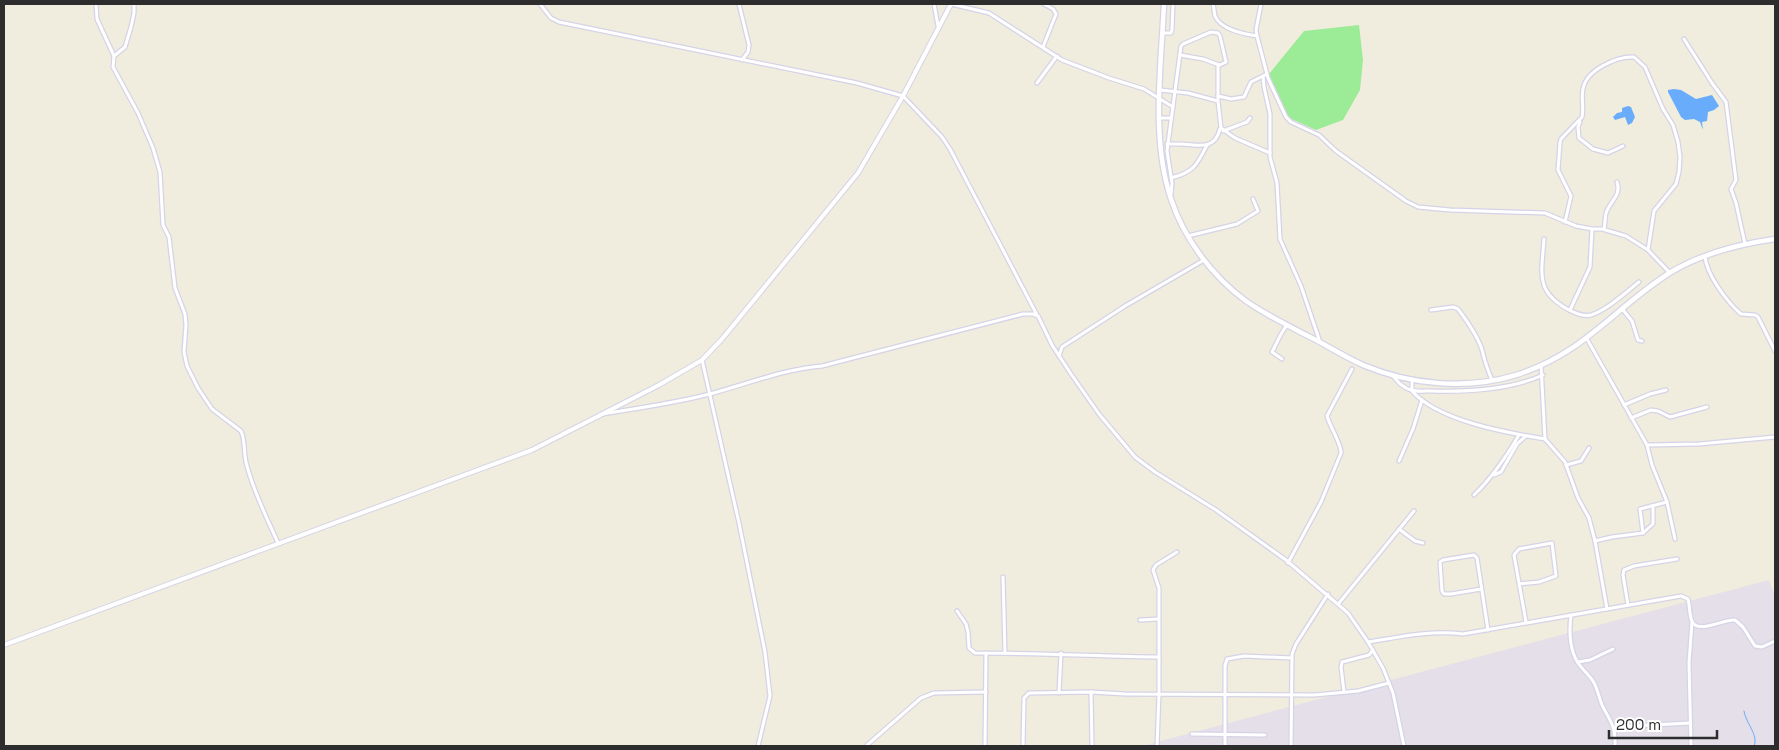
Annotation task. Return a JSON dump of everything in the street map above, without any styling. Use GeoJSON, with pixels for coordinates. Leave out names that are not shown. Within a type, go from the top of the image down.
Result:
{"type":"FeatureCollection","features":[{"type":"Feature","properties":{"kind":"main road"},"geometry":{"type":"LineString","coordinates":[[1164,4],[1159,118],[1162,166],[1171,199],[1188,236],[1204,260],[1246,301],[1270,316],[1361,364],[1412,380],[1461,383],[1516,375],[1561,356],[1587,339],[1670,273],[1705,256],[1745,244],[1775,239]]}},
{"type":"Feature","properties":{"kind":"street"},"geometry":{"type":"LineString","coordinates":[[96,4],[97,19],[114,56],[113,67],[115,73],[138,112],[153,148],[160,172],[164,225],[169,237],[175,288],[186,325],[184,352],[188,366],[198,388],[212,409],[241,431],[244,436],[246,462],[250,476],[278,543]]}},
{"type":"Feature","properties":{"kind":"street"},"geometry":{"type":"LineString","coordinates":[[114,56],[125,46],[134,13],[134,4]]}},
{"type":"Feature","properties":{"kind":"street"},"geometry":{"type":"LineString","coordinates":[[540,4],[552,18],[559,22],[857,83],[903,96],[950,148],[1052,345],[1087,397],[1135,457],[1155,472],[1216,510],[1339,603],[1348,613],[1384,668],[1397,710],[1404,746]]}},
{"type":"Feature","properties":{"kind":"street"},"geometry":{"type":"LineString","coordinates":[[739,4],[749,45],[748,52],[742,60]]}},
{"type":"Feature","properties":{"kind":"street"},"geometry":{"type":"LineString","coordinates":[[934,4],[938,26]]}},
{"type":"Feature","properties":{"kind":"street"},"geometry":{"type":"LineString","coordinates":[[4,645],[532,450],[659,385],[702,360],[722,339],[849,185],[903,96],[951,4],[989,13],[1057,56],[1109,78],[1144,89],[1173,106]]}},
{"type":"Feature","properties":{"kind":"street"},"geometry":{"type":"LineString","coordinates":[[1043,46],[1056,14],[1053,9],[1044,4]]}},
{"type":"Feature","properties":{"kind":"street"},"geometry":{"type":"LineString","coordinates":[[1163,34],[1171,33],[1172,30],[1173,4]]}},
{"type":"Feature","properties":{"kind":"street"},"geometry":{"type":"LineString","coordinates":[[1213,4],[1215,16],[1224,25],[1239,33],[1257,36]]}},
{"type":"Feature","properties":{"kind":"street"},"geometry":{"type":"LineString","coordinates":[[1260,4],[1256,30],[1265,75],[1288,120],[1319,135],[1336,151],[1415,206],[1450,210],[1538,212],[1555,216],[1576,226],[1604,230],[1626,236],[1648,250],[1670,273]]}},
{"type":"Feature","properties":{"kind":"street"},"geometry":{"type":"LineString","coordinates":[[1171,199],[1172,188],[1167,144],[1182,44],[1224,25]]}},
{"type":"Feature","properties":{"kind":"street"},"geometry":{"type":"LineString","coordinates":[[1180,55],[1203,59],[1219,65],[1226,62],[1220,36],[1218,33],[1211,32]]}},
{"type":"Feature","properties":{"kind":"street"},"geometry":{"type":"LineString","coordinates":[[1684,39],[1726,102],[1736,180],[1731,189],[1738,208],[1745,244]]}},
{"type":"Feature","properties":{"kind":"street"},"geometry":{"type":"LineString","coordinates":[[1037,83],[1057,56]]}},
{"type":"Feature","properties":{"kind":"street"},"geometry":{"type":"LineString","coordinates":[[1623,146],[1608,153],[1593,149],[1579,138],[1578,127],[1583,112],[1582,90],[1587,80],[1605,64],[1624,57],[1637,58],[1646,70],[1674,128],[1680,157],[1680,172],[1676,184],[1654,211],[1648,250]]}},
{"type":"Feature","properties":{"kind":"street"},"geometry":{"type":"LineString","coordinates":[[1167,144],[1207,145],[1214,142],[1218,136],[1221,130],[1218,101],[1219,65]]}},
{"type":"Feature","properties":{"kind":"street"},"geometry":{"type":"LineString","coordinates":[[1218,96],[1231,99],[1244,97],[1251,82],[1265,75]]}},
{"type":"Feature","properties":{"kind":"street"},"geometry":{"type":"LineString","coordinates":[[1265,75],[1264,87],[1270,114],[1270,153],[1277,184],[1280,239],[1301,286],[1320,342]]}},
{"type":"Feature","properties":{"kind":"street"},"geometry":{"type":"LineString","coordinates":[[1160,90],[1176,91],[1218,101]]}},
{"type":"Feature","properties":{"kind":"street"},"geometry":{"type":"LineString","coordinates":[[1159,118],[1171,118]]}},
{"type":"Feature","properties":{"kind":"street"},"geometry":{"type":"LineString","coordinates":[[1221,130],[1247,122],[1250,118]]}},
{"type":"Feature","properties":{"kind":"street"},"geometry":{"type":"LineString","coordinates":[[1565,222],[1571,196],[1558,170],[1560,143],[1561,138],[1580,121]]}},
{"type":"Feature","properties":{"kind":"street"},"geometry":{"type":"LineString","coordinates":[[1221,130],[1270,153]]}},
{"type":"Feature","properties":{"kind":"street"},"geometry":{"type":"LineString","coordinates":[[1171,178],[1191,171],[1196,166],[1207,145]]}},
{"type":"Feature","properties":{"kind":"street"},"geometry":{"type":"LineString","coordinates":[[1604,230],[1606,213],[1610,203],[1617,195],[1618,182]]}},
{"type":"Feature","properties":{"kind":"street"},"geometry":{"type":"LineString","coordinates":[[1188,236],[1236,224],[1258,211],[1253,199]]}},
{"type":"Feature","properties":{"kind":"street"},"geometry":{"type":"LineString","coordinates":[[1570,310],[1590,267],[1592,229]]}},
{"type":"Feature","properties":{"kind":"street"},"geometry":{"type":"LineString","coordinates":[[1544,239],[1542,275],[1544,288],[1554,299],[1570,310],[1585,316],[1593,315],[1639,282]]}},
{"type":"Feature","properties":{"kind":"street"},"geometry":{"type":"LineString","coordinates":[[1705,256],[1711,275],[1729,301],[1741,314],[1758,317],[1775,351]]}},
{"type":"Feature","properties":{"kind":"street"},"geometry":{"type":"LineString","coordinates":[[1059,356],[1062,347],[1125,306],[1204,260]]}},
{"type":"Feature","properties":{"kind":"street"},"geometry":{"type":"LineString","coordinates":[[1431,310],[1453,307],[1458,309],[1482,350],[1483,359],[1492,380]]}},
{"type":"Feature","properties":{"kind":"street"},"geometry":{"type":"LineString","coordinates":[[1623,310],[1632,321],[1638,340],[1642,341]]}},
{"type":"Feature","properties":{"kind":"street"},"geometry":{"type":"LineString","coordinates":[[598,415],[709,394],[793,369],[822,366],[1023,314],[1038,316]]}},
{"type":"Feature","properties":{"kind":"street"},"geometry":{"type":"LineString","coordinates":[[1282,359],[1272,352],[1279,335],[1287,325]]}},
{"type":"Feature","properties":{"kind":"street"},"geometry":{"type":"LineString","coordinates":[[1587,339],[1647,445],[1652,465],[1667,502],[1675,539]]}},
{"type":"Feature","properties":{"kind":"street"},"geometry":{"type":"LineString","coordinates":[[1052,345],[1062,347]]}},
{"type":"Feature","properties":{"kind":"street"},"geometry":{"type":"LineString","coordinates":[[702,360],[729,475],[765,652],[770,696],[758,746]]}},
{"type":"Feature","properties":{"kind":"street"},"geometry":{"type":"LineString","coordinates":[[1541,365],[1545,439],[1566,466],[1578,498],[1589,518],[1607,609]]}},
{"type":"Feature","properties":{"kind":"street"},"geometry":{"type":"LineString","coordinates":[[1288,563],[1321,502],[1341,453],[1342,448],[1331,430],[1327,416],[1352,369]]}},
{"type":"Feature","properties":{"kind":"street"},"geometry":{"type":"LineString","coordinates":[[1393,375],[1400,384],[1422,400],[1473,424],[1545,439]]}},
{"type":"Feature","properties":{"kind":"street"},"geometry":{"type":"LineString","coordinates":[[1412,391],[1481,390],[1533,380],[1543,375]]}},
{"type":"Feature","properties":{"kind":"street"},"geometry":{"type":"LineString","coordinates":[[1412,380],[1412,391]]}},
{"type":"Feature","properties":{"kind":"street"},"geometry":{"type":"LineString","coordinates":[[1624,405],[1650,394],[1666,390]]}},
{"type":"Feature","properties":{"kind":"street"},"geometry":{"type":"LineString","coordinates":[[1399,461],[1413,429],[1422,400]]}},
{"type":"Feature","properties":{"kind":"street"},"geometry":{"type":"LineString","coordinates":[[1631,418],[1651,410],[1670,417],[1707,407]]}},
{"type":"Feature","properties":{"kind":"street"},"geometry":{"type":"LineString","coordinates":[[1474,495],[1492,476],[1519,435]]}},
{"type":"Feature","properties":{"kind":"street"},"geometry":{"type":"LineString","coordinates":[[1492,476],[1501,472],[1517,444],[1526,436]]}},
{"type":"Feature","properties":{"kind":"street"},"geometry":{"type":"LineString","coordinates":[[1647,445],[1699,444],[1775,437]]}},
{"type":"Feature","properties":{"kind":"street"},"geometry":{"type":"LineString","coordinates":[[1566,466],[1581,461],[1589,448]]}},
{"type":"Feature","properties":{"kind":"street"},"geometry":{"type":"LineString","coordinates":[[1643,533],[1640,511],[1642,508],[1667,502]]}},
{"type":"Feature","properties":{"kind":"street"},"geometry":{"type":"LineString","coordinates":[[1595,541],[1643,533],[1653,524],[1653,506]]}},
{"type":"Feature","properties":{"kind":"street"},"geometry":{"type":"LineString","coordinates":[[1339,603],[1414,511]]}},
{"type":"Feature","properties":{"kind":"street"},"geometry":{"type":"LineString","coordinates":[[1399,529],[1415,541],[1423,543]]}},
{"type":"Feature","properties":{"kind":"street"},"geometry":{"type":"LineString","coordinates":[[1519,584],[1539,582],[1556,576],[1552,544],[1518,549],[1514,555],[1519,584],[1526,622]]}},
{"type":"Feature","properties":{"kind":"street"},"geometry":{"type":"LineString","coordinates":[[1157,746],[1160,694],[1159,588],[1154,570],[1156,565],[1177,552]]}},
{"type":"Feature","properties":{"kind":"street"},"geometry":{"type":"LineString","coordinates":[[1481,589],[1444,594],[1442,591],[1440,562],[1474,555],[1476,558],[1488,630]]}},
{"type":"Feature","properties":{"kind":"street"},"geometry":{"type":"LineString","coordinates":[[1628,605],[1623,575],[1624,570],[1634,566],[1677,559]]}},
{"type":"Feature","properties":{"kind":"street"},"geometry":{"type":"LineString","coordinates":[[1004,577],[1005,653]]}},
{"type":"Feature","properties":{"kind":"street"},"geometry":{"type":"LineString","coordinates":[[1291,746],[1292,658],[1296,644],[1328,594]]}},
{"type":"Feature","properties":{"kind":"street"},"geometry":{"type":"LineString","coordinates":[[1368,642],[1422,633],[1445,632],[1463,634],[1684,596],[1689,602],[1692,622],[1689,663],[1691,746]]}},
{"type":"Feature","properties":{"kind":"street"},"geometry":{"type":"LineString","coordinates":[[957,611],[966,624],[968,643],[971,651],[975,653],[1060,653],[1098,657],[1159,657]]}},
{"type":"Feature","properties":{"kind":"street"},"geometry":{"type":"LineString","coordinates":[[1570,615],[1569,631],[1578,662],[1592,680],[1602,705],[1614,727],[1616,735],[1615,746]]}},
{"type":"Feature","properties":{"kind":"street"},"geometry":{"type":"LineString","coordinates":[[1140,620],[1158,619]]}},
{"type":"Feature","properties":{"kind":"street"},"geometry":{"type":"LineString","coordinates":[[1692,622],[1706,627],[1721,621],[1735,620],[1743,626],[1756,646],[1762,647],[1775,641]]}},
{"type":"Feature","properties":{"kind":"street"},"geometry":{"type":"LineString","coordinates":[[1578,662],[1590,660],[1613,649]]}},
{"type":"Feature","properties":{"kind":"street"},"geometry":{"type":"LineString","coordinates":[[1344,692],[1342,662],[1369,655],[1373,650]]}},
{"type":"Feature","properties":{"kind":"street"},"geometry":{"type":"LineString","coordinates":[[986,653],[986,746]]}},
{"type":"Feature","properties":{"kind":"street"},"geometry":{"type":"LineString","coordinates":[[1059,693],[1060,653]]}},
{"type":"Feature","properties":{"kind":"street"},"geometry":{"type":"LineString","coordinates":[[1225,746],[1226,662],[1230,657],[1292,658]]}},
{"type":"Feature","properties":{"kind":"street"},"geometry":{"type":"LineString","coordinates":[[1023,746],[1024,698],[1026,695],[1091,692],[1291,695],[1358,691],[1389,683]]}},
{"type":"Feature","properties":{"kind":"street"},"geometry":{"type":"LineString","coordinates":[[866,746],[920,698],[934,693],[986,692]]}},
{"type":"Feature","properties":{"kind":"street"},"geometry":{"type":"LineString","coordinates":[[1091,692],[1092,746]]}},
{"type":"Feature","properties":{"kind":"street"},"geometry":{"type":"LineString","coordinates":[[1614,727],[1690,723]]}},
{"type":"Feature","properties":{"kind":"street"},"geometry":{"type":"LineString","coordinates":[[1192,734],[1265,735]]}},
{"type":"Feature","properties":{"kind":"shaded area"},"geometry":{"type":"Polygon","coordinates":[[[1769,580],[1775,596],[1775,746],[1142,746],[1769,580]]]}},
{"type":"Feature","properties":{"kind":"green space"},"geometry":{"type":"Polygon","coordinates":[[[1359,25],[1363,60],[1360,90],[1343,120],[1316,130],[1287,117],[1269,74],[1304,31],[1359,25]]]}},
{"type":"Feature","properties":{"kind":"water"},"geometry":{"type":"Polygon","coordinates":[[[1668,90],[1681,90],[1696,99],[1712,95],[1719,106],[1708,112],[1707,121],[1702,122],[1703,130],[1700,122],[1694,119],[1685,120],[1681,117],[1668,92],[1668,90]]]}},
{"type":"Feature","properties":{"kind":"water"},"geometry":{"type":"Polygon","coordinates":[[[1631,107],[1635,117],[1632,123],[1628,125],[1625,117],[1615,120],[1613,117],[1617,113],[1622,112],[1622,108],[1631,107]]]}},
{"type":"Feature","properties":{"kind":"waterway"},"geometry":{"type":"LineString","coordinates":[[1744,711],[1754,734],[1754,746]]}}]}
